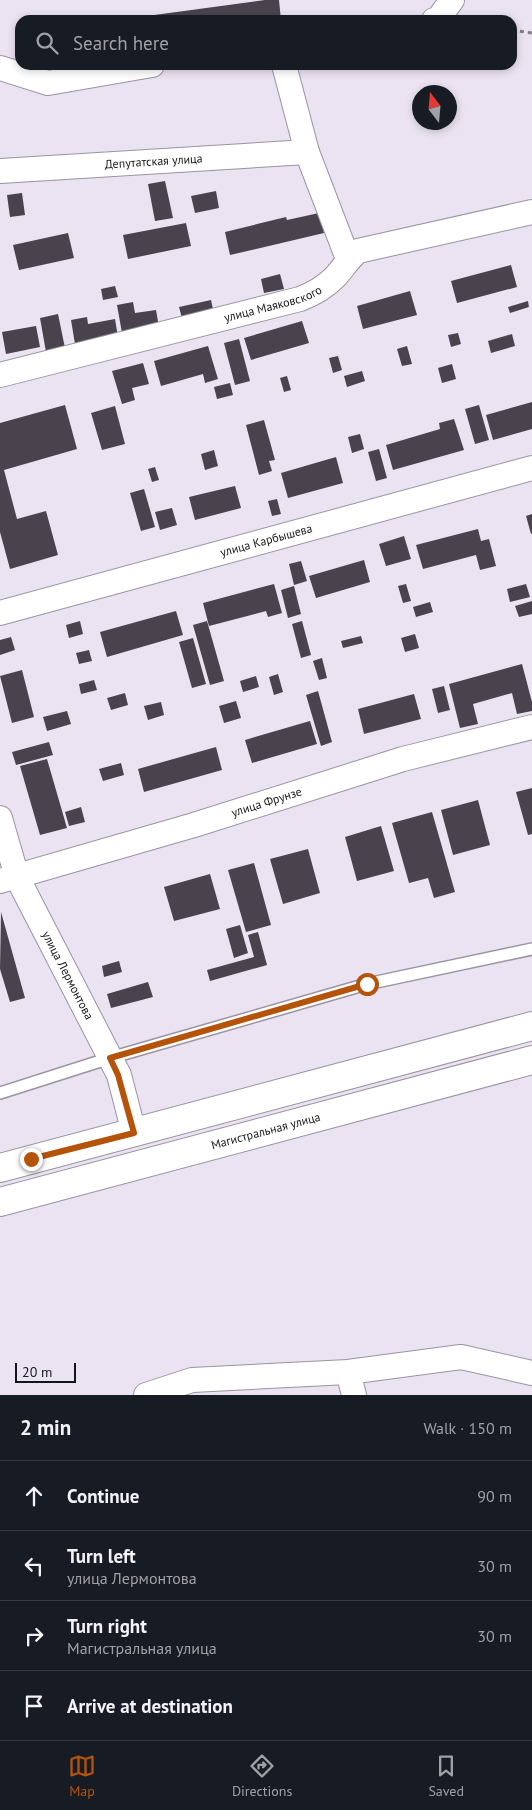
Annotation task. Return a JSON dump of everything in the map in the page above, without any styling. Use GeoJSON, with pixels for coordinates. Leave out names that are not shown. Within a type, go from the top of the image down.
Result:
{"type":"FeatureCollection","features":[{"type":"Feature","properties":{"kind":"main road"},"geometry":{"type":"LineString","coordinates":[[0,1168],[532,1026]]}},
{"type":"Feature","properties":{"kind":"main road","name":"Магистральная улица"},"geometry":{"type":"LineString","coordinates":[[0,1202],[532,1060]]}},
{"type":"Feature","properties":{"kind":"street"},"geometry":{"type":"LineString","coordinates":[[441,15],[452,0]]}},
{"type":"Feature","properties":{"kind":"street"},"geometry":{"type":"LineString","coordinates":[[0,68],[48,83],[123,70]]}},
{"type":"Feature","properties":{"kind":"street"},"geometry":{"type":"LineString","coordinates":[[285,70],[307,152],[348,259]]}},
{"type":"Feature","properties":{"kind":"street","name":"Депутатская улица"},"geometry":{"type":"LineString","coordinates":[[0,171],[307,152]]}},
{"type":"Feature","properties":{"kind":"street","name":"улица Маяковского"},"geometry":{"type":"LineString","coordinates":[[0,375],[300,299],[315,293],[334,277],[348,259],[358,251],[532,212]]}},
{"type":"Feature","properties":{"kind":"street","name":"улица Карбышева"},"geometry":{"type":"LineString","coordinates":[[0,613],[532,468]]}},
{"type":"Feature","properties":{"kind":"street","name":"улица Фрунзе"},"geometry":{"type":"LineString","coordinates":[[9,879],[194,825],[403,759],[532,727]]}},
{"type":"Feature","properties":{"kind":"street","name":"улица Лермонтова"},"geometry":{"type":"LineString","coordinates":[[0,818],[9,879],[110,1058],[118,1075],[134,1133]]}},
{"type":"Feature","properties":{"kind":"street"},"geometry":{"type":"LineString","coordinates":[[146,1395],[192,1380],[348,1372],[461,1357],[532,1374]]}},
{"type":"Feature","properties":{"kind":"street"},"geometry":{"type":"LineString","coordinates":[[348,1372],[354,1395]]}},
{"type":"Feature","properties":{"kind":"lane"},"geometry":{"type":"LineString","coordinates":[[0,1093],[110,1058],[367,984],[532,949]]}},
{"type":"Feature","properties":{"kind":"path"},"geometry":{"type":"LineString","coordinates":[[517,31],[532,33]]}},
{"type":"Feature","properties":{"kind":"building"},"geometry":{"type":"Polygon","coordinates":[[[265,0],[279,0],[280,15],[154,15],[265,0]]]}},
{"type":"Feature","properties":{"kind":"building"},"geometry":{"type":"Polygon","coordinates":[[[165,181],[173,218],[155,221],[148,184],[165,181]]]}},
{"type":"Feature","properties":{"kind":"building"},"geometry":{"type":"Polygon","coordinates":[[[216,191],[219,208],[195,213],[191,196],[216,191]]]}},
{"type":"Feature","properties":{"kind":"building"},"geometry":{"type":"Polygon","coordinates":[[[22,193],[25,215],[10,217],[7,195],[22,193]]]}},
{"type":"Feature","properties":{"kind":"building"},"geometry":{"type":"Polygon","coordinates":[[[319,213],[324,233],[230,255],[225,232],[286,217],[287,220],[319,213]]]}},
{"type":"Feature","properties":{"kind":"building"},"geometry":{"type":"Polygon","coordinates":[[[186,223],[191,246],[128,259],[123,235],[186,223]]]}},
{"type":"Feature","properties":{"kind":"building"},"geometry":{"type":"Polygon","coordinates":[[[68,233],[74,258],[19,270],[13,245],[68,233]]]}},
{"type":"Feature","properties":{"kind":"building"},"geometry":{"type":"Polygon","coordinates":[[[511,265],[517,287],[457,303],[451,281],[511,265]]]}},
{"type":"Feature","properties":{"kind":"building"},"geometry":{"type":"Polygon","coordinates":[[[280,274],[284,289],[264,293],[261,279],[280,274]]]}},
{"type":"Feature","properties":{"kind":"building"},"geometry":{"type":"Polygon","coordinates":[[[115,286],[118,297],[103,300],[101,289],[115,286]]]}},
{"type":"Feature","properties":{"kind":"building"},"geometry":{"type":"Polygon","coordinates":[[[410,291],[417,315],[363,329],[357,306],[410,291]]]}},
{"type":"Feature","properties":{"kind":"building"},"geometry":{"type":"Polygon","coordinates":[[[211,300],[214,314],[183,322],[179,307],[211,300]]]}},
{"type":"Feature","properties":{"kind":"building"},"geometry":{"type":"Polygon","coordinates":[[[528,301],[529,307],[510,313],[508,307],[528,301]]]}},
{"type":"Feature","properties":{"kind":"building"},"geometry":{"type":"Polygon","coordinates":[[[133,302],[135,313],[156,310],[159,327],[122,333],[117,305],[133,302]]]}},
{"type":"Feature","properties":{"kind":"building"},"geometry":{"type":"Polygon","coordinates":[[[58,314],[65,348],[46,352],[40,318],[58,314]]]}},
{"type":"Feature","properties":{"kind":"building"},"geometry":{"type":"Polygon","coordinates":[[[87,317],[88,324],[115,319],[118,337],[75,344],[71,320],[87,317]]]}},
{"type":"Feature","properties":{"kind":"building"},"geometry":{"type":"Polygon","coordinates":[[[302,321],[309,343],[251,360],[244,338],[302,321]]]}},
{"type":"Feature","properties":{"kind":"building"},"geometry":{"type":"Polygon","coordinates":[[[36,326],[40,347],[6,354],[2,332],[36,326]]]}},
{"type":"Feature","properties":{"kind":"building"},"geometry":{"type":"Polygon","coordinates":[[[458,333],[461,344],[451,347],[448,335],[458,333]]]}},
{"type":"Feature","properties":{"kind":"building"},"geometry":{"type":"Polygon","coordinates":[[[512,334],[515,346],[491,353],[488,341],[512,334]]]}},
{"type":"Feature","properties":{"kind":"building"},"geometry":{"type":"Polygon","coordinates":[[[239,339],[250,381],[235,385],[224,343],[239,339]]]}},
{"type":"Feature","properties":{"kind":"building"},"geometry":{"type":"Polygon","coordinates":[[[208,346],[218,379],[205,383],[203,374],[161,386],[154,361],[208,346]]]}},
{"type":"Feature","properties":{"kind":"building"},"geometry":{"type":"Polygon","coordinates":[[[407,346],[412,364],[402,366],[397,349],[407,346]]]}},
{"type":"Feature","properties":{"kind":"building"},"geometry":{"type":"Polygon","coordinates":[[[338,356],[342,370],[333,373],[329,358],[338,356]]]}},
{"type":"Feature","properties":{"kind":"building"},"geometry":{"type":"Polygon","coordinates":[[[143,363],[149,384],[132,388],[135,400],[122,404],[112,371],[143,363]]]}},
{"type":"Feature","properties":{"kind":"building"},"geometry":{"type":"Polygon","coordinates":[[[452,364],[456,379],[442,383],[438,368],[452,364]]]}},
{"type":"Feature","properties":{"kind":"building"},"geometry":{"type":"Polygon","coordinates":[[[362,371],[365,381],[347,387],[344,376],[362,371]]]}},
{"type":"Feature","properties":{"kind":"building"},"geometry":{"type":"Polygon","coordinates":[[[287,376],[291,390],[284,392],[280,378],[287,376]]]}},
{"type":"Feature","properties":{"kind":"building"},"geometry":{"type":"Polygon","coordinates":[[[230,383],[233,395],[217,399],[214,387],[230,383]]]}},
{"type":"Feature","properties":{"kind":"building"},"geometry":{"type":"Polygon","coordinates":[[[532,402],[532,429],[493,440],[486,415],[532,402]]]}},
{"type":"Feature","properties":{"kind":"building"},"geometry":{"type":"Polygon","coordinates":[[[65,405],[77,449],[4,470],[17,519],[46,511],[58,555],[10,569],[0,532],[0,423],[65,405]]]}},
{"type":"Feature","properties":{"kind":"building"},"geometry":{"type":"Polygon","coordinates":[[[479,405],[489,440],[475,444],[465,409],[479,405]]]}},
{"type":"Feature","properties":{"kind":"building"},"geometry":{"type":"Polygon","coordinates":[[[115,406],[125,444],[102,450],[91,413],[115,406]]]}},
{"type":"Feature","properties":{"kind":"building"},"geometry":{"type":"Polygon","coordinates":[[[454,419],[464,450],[393,470],[386,445],[440,429],[439,423],[454,419]]]}},
{"type":"Feature","properties":{"kind":"building"},"geometry":{"type":"Polygon","coordinates":[[[264,420],[275,460],[269,461],[272,471],[259,475],[246,425],[264,420]]]}},
{"type":"Feature","properties":{"kind":"building"},"geometry":{"type":"Polygon","coordinates":[[[360,434],[364,449],[352,453],[348,437],[360,434]]]}},
{"type":"Feature","properties":{"kind":"building"},"geometry":{"type":"Polygon","coordinates":[[[379,449],[387,478],[376,481],[368,452],[379,449]]]}},
{"type":"Feature","properties":{"kind":"building"},"geometry":{"type":"Polygon","coordinates":[[[214,450],[218,466],[205,470],[201,454],[214,450]]]}},
{"type":"Feature","properties":{"kind":"building"},"geometry":{"type":"Polygon","coordinates":[[[336,457],[343,483],[288,498],[281,473],[336,457]]]}},
{"type":"Feature","properties":{"kind":"building"},"geometry":{"type":"Polygon","coordinates":[[[155,467],[159,480],[152,482],[148,469],[155,467]]]}},
{"type":"Feature","properties":{"kind":"building"},"geometry":{"type":"Polygon","coordinates":[[[235,486],[241,508],[195,520],[189,497],[235,486]]]}},
{"type":"Feature","properties":{"kind":"building"},"geometry":{"type":"Polygon","coordinates":[[[144,489],[155,527],[141,531],[130,493],[144,489]]]}},
{"type":"Feature","properties":{"kind":"building"},"geometry":{"type":"Polygon","coordinates":[[[277,499],[281,514],[272,516],[268,501],[277,499]]]}},
{"type":"Feature","properties":{"kind":"building"},"geometry":{"type":"Polygon","coordinates":[[[172,508],[177,525],[160,530],[155,512],[172,508]]]}},
{"type":"Feature","properties":{"kind":"building"},"geometry":{"type":"Polygon","coordinates":[[[532,514],[532,533],[531,534],[526,516],[532,514]]]}},
{"type":"Feature","properties":{"kind":"building"},"geometry":{"type":"Polygon","coordinates":[[[478,529],[481,541],[489,539],[496,566],[480,570],[476,555],[423,569],[416,545],[478,529]]]}},
{"type":"Feature","properties":{"kind":"building"},"geometry":{"type":"Polygon","coordinates":[[[404,536],[411,559],[386,566],[379,544],[404,536]]]}},
{"type":"Feature","properties":{"kind":"building"},"geometry":{"type":"Polygon","coordinates":[[[364,560],[370,582],[316,598],[309,576],[364,560]]]}},
{"type":"Feature","properties":{"kind":"building"},"geometry":{"type":"Polygon","coordinates":[[[301,561],[307,581],[294,585],[289,564],[301,561]]]}},
{"type":"Feature","properties":{"kind":"building"},"geometry":{"type":"Polygon","coordinates":[[[274,584],[282,613],[268,617],[266,611],[209,626],[203,603],[274,584]]]}},
{"type":"Feature","properties":{"kind":"building"},"geometry":{"type":"Polygon","coordinates":[[[406,584],[411,601],[403,603],[398,586],[406,584]]]}},
{"type":"Feature","properties":{"kind":"building"},"geometry":{"type":"Polygon","coordinates":[[[526,584],[530,597],[510,602],[507,589],[526,584]]]}},
{"type":"Feature","properties":{"kind":"building"},"geometry":{"type":"Polygon","coordinates":[[[294,586],[301,614],[288,618],[281,590],[294,586]]]}},
{"type":"Feature","properties":{"kind":"building"},"geometry":{"type":"Polygon","coordinates":[[[532,601],[532,614],[519,617],[515,606],[532,601]]]}},
{"type":"Feature","properties":{"kind":"building"},"geometry":{"type":"Polygon","coordinates":[[[430,602],[433,612],[416,617],[413,607],[430,602]]]}},
{"type":"Feature","properties":{"kind":"building"},"geometry":{"type":"Polygon","coordinates":[[[176,611],[183,635],[107,657],[100,632],[176,611]]]}},
{"type":"Feature","properties":{"kind":"building"},"geometry":{"type":"Polygon","coordinates":[[[80,621],[83,634],[69,638],[66,625],[80,621]]]}},
{"type":"Feature","properties":{"kind":"building"},"geometry":{"type":"Polygon","coordinates":[[[207,621],[224,681],[210,685],[193,625],[207,621]]]}},
{"type":"Feature","properties":{"kind":"building"},"geometry":{"type":"Polygon","coordinates":[[[302,621],[311,655],[301,658],[292,624],[302,621]]]}},
{"type":"Feature","properties":{"kind":"building"},"geometry":{"type":"Polygon","coordinates":[[[415,634],[419,648],[405,652],[401,638],[415,634]]]}},
{"type":"Feature","properties":{"kind":"building"},"geometry":{"type":"Polygon","coordinates":[[[361,636],[363,643],[343,648],[341,641],[361,636]]]}},
{"type":"Feature","properties":{"kind":"building"},"geometry":{"type":"Polygon","coordinates":[[[11,637],[15,650],[0,655],[0,640],[11,637]]]}},
{"type":"Feature","properties":{"kind":"building"},"geometry":{"type":"Polygon","coordinates":[[[193,638],[206,684],[192,688],[179,642],[193,638]]]}},
{"type":"Feature","properties":{"kind":"building"},"geometry":{"type":"Polygon","coordinates":[[[89,650],[92,661],[79,664],[76,653],[89,650]]]}},
{"type":"Feature","properties":{"kind":"building"},"geometry":{"type":"Polygon","coordinates":[[[322,658],[327,678],[319,680],[313,661],[322,658]]]}},
{"type":"Feature","properties":{"kind":"building"},"geometry":{"type":"Polygon","coordinates":[[[522,664],[532,702],[532,711],[517,714],[512,693],[473,704],[478,724],[460,728],[449,684],[522,664]]]}},
{"type":"Feature","properties":{"kind":"building"},"geometry":{"type":"Polygon","coordinates":[[[22,670],[34,717],[12,723],[0,676],[22,670]]]}},
{"type":"Feature","properties":{"kind":"building"},"geometry":{"type":"Polygon","coordinates":[[[278,674],[283,692],[274,695],[269,677],[278,674]]]}},
{"type":"Feature","properties":{"kind":"building"},"geometry":{"type":"Polygon","coordinates":[[[256,676],[259,687],[243,692],[240,681],[256,676]]]}},
{"type":"Feature","properties":{"kind":"building"},"geometry":{"type":"Polygon","coordinates":[[[94,680],[97,690],[81,694],[79,684],[94,680]]]}},
{"type":"Feature","properties":{"kind":"building"},"geometry":{"type":"Polygon","coordinates":[[[444,686],[450,710],[438,713],[432,689],[444,686]]]}},
{"type":"Feature","properties":{"kind":"building"},"geometry":{"type":"Polygon","coordinates":[[[318,691],[332,742],[321,746],[306,695],[318,691]]]}},
{"type":"Feature","properties":{"kind":"building"},"geometry":{"type":"Polygon","coordinates":[[[125,693],[128,705],[111,710],[107,698],[125,693]]]}},
{"type":"Feature","properties":{"kind":"building"},"geometry":{"type":"Polygon","coordinates":[[[414,694],[421,719],[364,734],[358,709],[414,694]]]}},
{"type":"Feature","properties":{"kind":"building"},"geometry":{"type":"Polygon","coordinates":[[[236,701],[241,718],[224,723],[219,706],[236,701]]]}},
{"type":"Feature","properties":{"kind":"building"},"geometry":{"type":"Polygon","coordinates":[[[161,702],[164,715],[148,720],[144,706],[161,702]]]}},
{"type":"Feature","properties":{"kind":"building"},"geometry":{"type":"Polygon","coordinates":[[[67,711],[71,724],[47,731],[43,717],[67,711]]]}},
{"type":"Feature","properties":{"kind":"building"},"geometry":{"type":"Polygon","coordinates":[[[310,721],[317,744],[252,763],[245,740],[310,721]]]}},
{"type":"Feature","properties":{"kind":"building"},"geometry":{"type":"Polygon","coordinates":[[[49,742],[53,755],[16,765],[12,752],[49,742]]]}},
{"type":"Feature","properties":{"kind":"building"},"geometry":{"type":"Polygon","coordinates":[[[216,747],[222,770],[144,792],[138,769],[216,747]]]}},
{"type":"Feature","properties":{"kind":"building"},"geometry":{"type":"Polygon","coordinates":[[[47,759],[67,828],[40,835],[20,766],[47,759]]]}},
{"type":"Feature","properties":{"kind":"building"},"geometry":{"type":"Polygon","coordinates":[[[121,763],[124,775],[103,781],[99,769],[121,763]]]}},
{"type":"Feature","properties":{"kind":"building"},"geometry":{"type":"Polygon","coordinates":[[[532,788],[532,834],[528,835],[516,792],[532,788]]]}},
{"type":"Feature","properties":{"kind":"building"},"geometry":{"type":"Polygon","coordinates":[[[478,800],[490,845],[453,855],[441,810],[478,800]]]}},
{"type":"Feature","properties":{"kind":"building"},"geometry":{"type":"Polygon","coordinates":[[[81,807],[85,822],[69,826],[65,812],[81,807]]]}},
{"type":"Feature","properties":{"kind":"building"},"geometry":{"type":"Polygon","coordinates":[[[432,812],[455,892],[434,898],[428,878],[409,883],[392,823],[432,812]]]}},
{"type":"Feature","properties":{"kind":"building"},"geometry":{"type":"Polygon","coordinates":[[[381,826],[394,871],[357,881],[345,837],[381,826]]]}},
{"type":"Feature","properties":{"kind":"building"},"geometry":{"type":"Polygon","coordinates":[[[308,849],[320,893],[283,904],[270,859],[308,849]]]}},
{"type":"Feature","properties":{"kind":"building"},"geometry":{"type":"Polygon","coordinates":[[[254,863],[271,925],[246,932],[228,870],[254,863]]]}},
{"type":"Feature","properties":{"kind":"building"},"geometry":{"type":"Polygon","coordinates":[[[210,874],[220,909],[174,921],[164,887],[210,874]]]}},
{"type":"Feature","properties":{"kind":"building"},"geometry":{"type":"Polygon","coordinates":[[[1,912],[25,998],[10,1002],[0,969],[1,912]]]}},
{"type":"Feature","properties":{"kind":"building"},"geometry":{"type":"Polygon","coordinates":[[[240,925],[248,953],[234,958],[226,929],[240,925]]]}},
{"type":"Feature","properties":{"kind":"building"},"geometry":{"type":"Polygon","coordinates":[[[258,932],[267,965],[210,981],[207,970],[254,957],[248,935],[258,932]]]}},
{"type":"Feature","properties":{"kind":"building"},"geometry":{"type":"Polygon","coordinates":[[[119,961],[122,972],[104,977],[102,966],[119,961]]]}},
{"type":"Feature","properties":{"kind":"building"},"geometry":{"type":"Polygon","coordinates":[[[148,982],[153,997],[111,1008],[107,994],[148,982]]]}},
{"type":"Feature","properties":{"kind":"route"},"geometry":{"type":"LineString","coordinates":[[31,1159],[134,1133],[118,1075],[110,1058],[367,984]]}}]}
